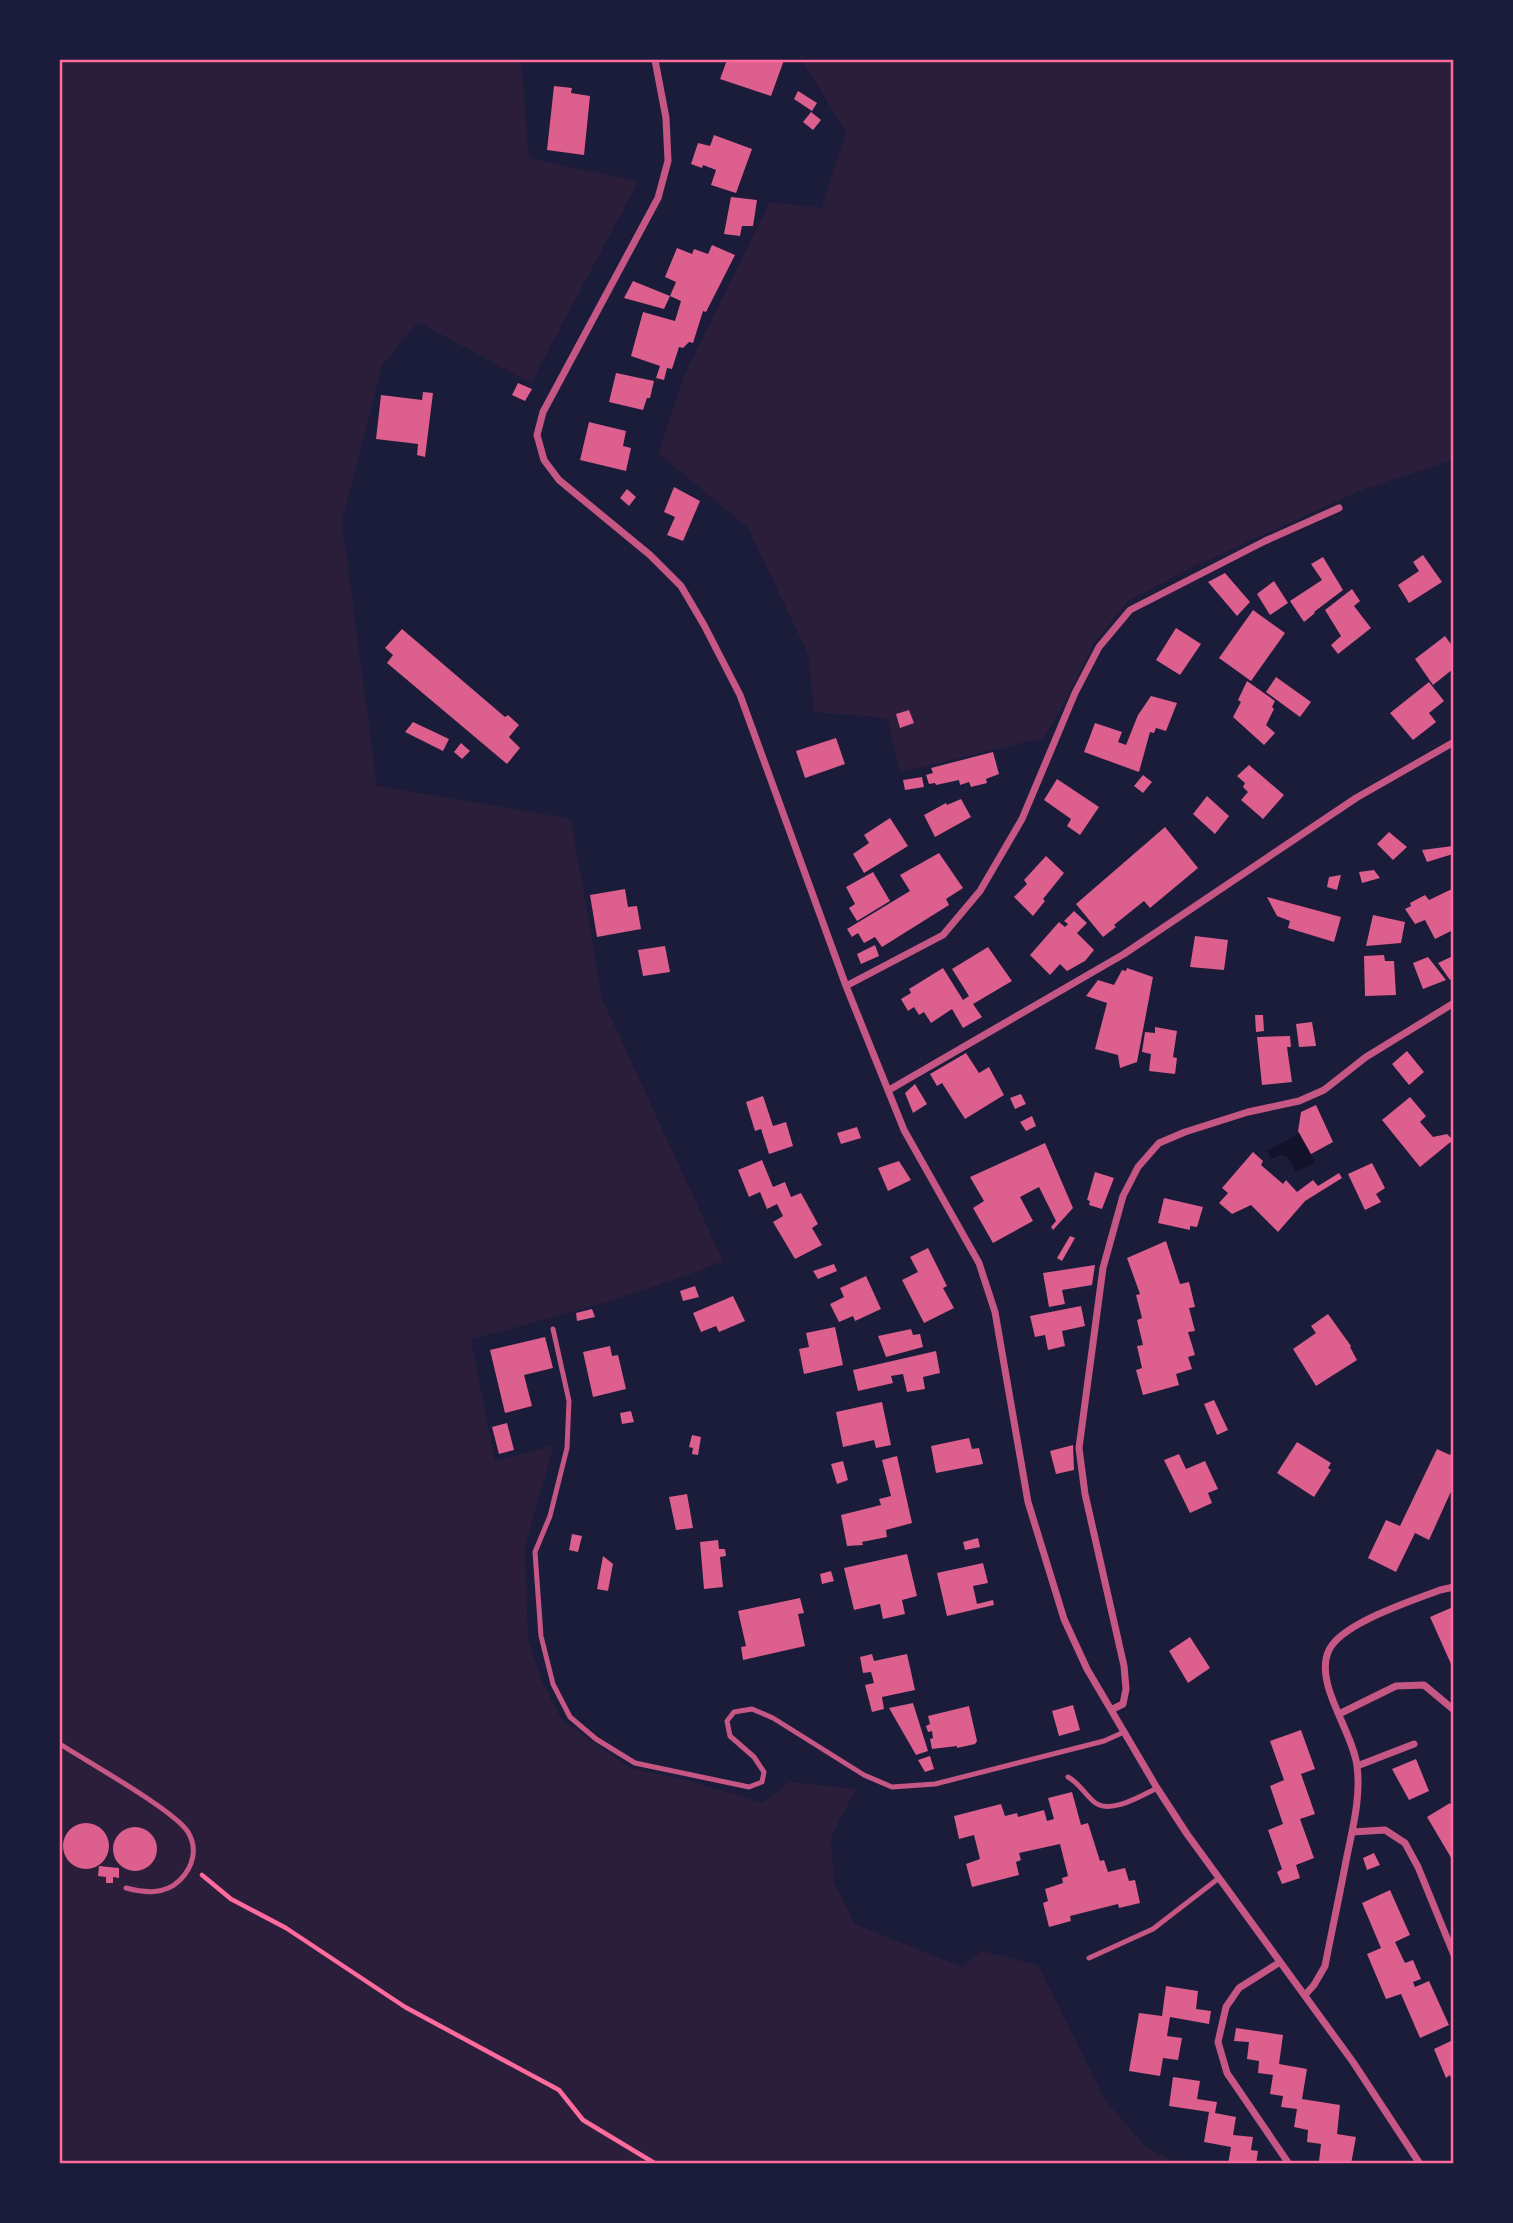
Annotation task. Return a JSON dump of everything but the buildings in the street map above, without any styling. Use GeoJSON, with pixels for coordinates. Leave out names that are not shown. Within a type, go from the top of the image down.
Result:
{"type":"FeatureCollection","features":[{"type":"Feature","properties":{"kind":"street"},"geometry":{"type":"LineString","coordinates":[[655,60],[666,118],[668,161],[658,198],[543,412],[537,435],[544,460],[559,480],[658,563],[681,586],[740,695],[846,986],[904,1130],[979,1263],[995,1312],[1028,1502],[1064,1619],[1087,1669],[1157,1788],[1353,2062],[1420,2164]]}},
{"type":"Feature","properties":{"kind":"street"},"geometry":{"type":"LineString","coordinates":[[846,986],[943,935],[980,891],[1022,819],[1075,693],[1099,647],[1130,610],[1265,541],[1339,508]]}},
{"type":"Feature","properties":{"kind":"street"},"geometry":{"type":"LineString","coordinates":[[889,1090],[1124,954],[1356,798],[1454,742]]}},
{"type":"Feature","properties":{"kind":"street"},"geometry":{"type":"LineString","coordinates":[[1111,1710],[1123,1704],[1126,1689],[1124,1666],[1085,1494],[1079,1448],[1103,1268],[1123,1196],[1138,1167],[1159,1143],[1248,1112],[1299,1101],[1324,1090],[1366,1057],[1454,1003]]}},
{"type":"Feature","properties":{"kind":"street"},"geometry":{"type":"LineString","coordinates":[[1305,1995],[1325,1966],[1357,1801],[1357,1766],[1349,1735],[1327,1684],[1325,1668],[1329,1650],[1351,1627],[1440,1590],[1454,1587]]}},
{"type":"Feature","properties":{"kind":"street"},"geometry":{"type":"LineString","coordinates":[[1339,1714],[1396,1685],[1424,1685],[1454,1710]]}},
{"type":"Feature","properties":{"kind":"street"},"geometry":{"type":"LineString","coordinates":[[1357,1766],[1414,1744]]}},
{"type":"Feature","properties":{"kind":"street"},"geometry":{"type":"LineString","coordinates":[[1352,1832],[1385,1830],[1405,1843],[1418,1867],[1454,1955]]}},
{"type":"Feature","properties":{"kind":"street"},"geometry":{"type":"LineString","coordinates":[[1280,1962],[1239,1988],[1226,2007],[1218,2042],[1227,2073],[1289,2164]]}},
{"type":"Feature","properties":{"kind":"lane"},"geometry":{"type":"LineString","coordinates":[[553,1329],[569,1401],[567,1448],[550,1516],[535,1552],[541,1636],[553,1684],[570,1717],[596,1739],[635,1763],[749,1787],[762,1782],[764,1772],[754,1757],[730,1736],[727,1721],[734,1712],[752,1710],[774,1718],[864,1775],[892,1787],[935,1784],[1104,1741],[1124,1732]]}},
{"type":"Feature","properties":{"kind":"lane"},"geometry":{"type":"LineString","coordinates":[[60,1744],[159,1807],[187,1832],[194,1850],[190,1870],[172,1889],[145,1893],[126,1888]]}},
{"type":"Feature","properties":{"kind":"lane"},"geometry":{"type":"LineString","coordinates":[[1068,1777],[1075,1781],[1096,1805],[1106,1807],[1129,1801],[1157,1788]]}},
{"type":"Feature","properties":{"kind":"lane"},"geometry":{"type":"LineString","coordinates":[[1089,1958],[1153,1929],[1219,1878]]}},
{"type":"Feature","properties":{"kind":"path"},"geometry":{"type":"LineString","coordinates":[[191,1865],[231,1899],[286,1928],[405,2007],[559,2090],[583,2120],[656,2164]]}},
{"type":"Feature","properties":{"kind":"shaded area"},"geometry":{"type":"Polygon","coordinates":[[[60,60],[521,60],[529,158],[638,182],[531,383],[418,322],[382,366],[342,522],[377,786],[571,819],[602,998],[723,1261],[599,1304],[471,1339],[495,1461],[554,1445],[525,1546],[528,1641],[542,1681],[562,1720],[630,1768],[690,1781],[763,1803],[789,1782],[856,1789],[831,1837],[834,1882],[855,1924],[962,1967],[981,1951],[1038,1965],[1105,2100],[1146,2147],[1176,2163],[60,2163],[60,60]]]}},
{"type":"Feature","properties":{"kind":"shaded area"},"geometry":{"type":"Polygon","coordinates":[[[801,60],[1453,60],[1453,460],[1364,489],[1197,565],[1129,600],[1094,643],[1060,711],[1043,738],[900,772],[887,718],[814,712],[808,654],[748,528],[658,453],[683,378],[770,202],[822,208],[846,131],[801,60]]]}},
{"type":"Feature","properties":{"kind":"shaded area"},"geometry":{"type":"Polygon","coordinates":[[[1300,1133],[1315,1163],[1296,1172],[1288,1157],[1281,1155],[1271,1159],[1267,1151],[1300,1133]]]}}]}
